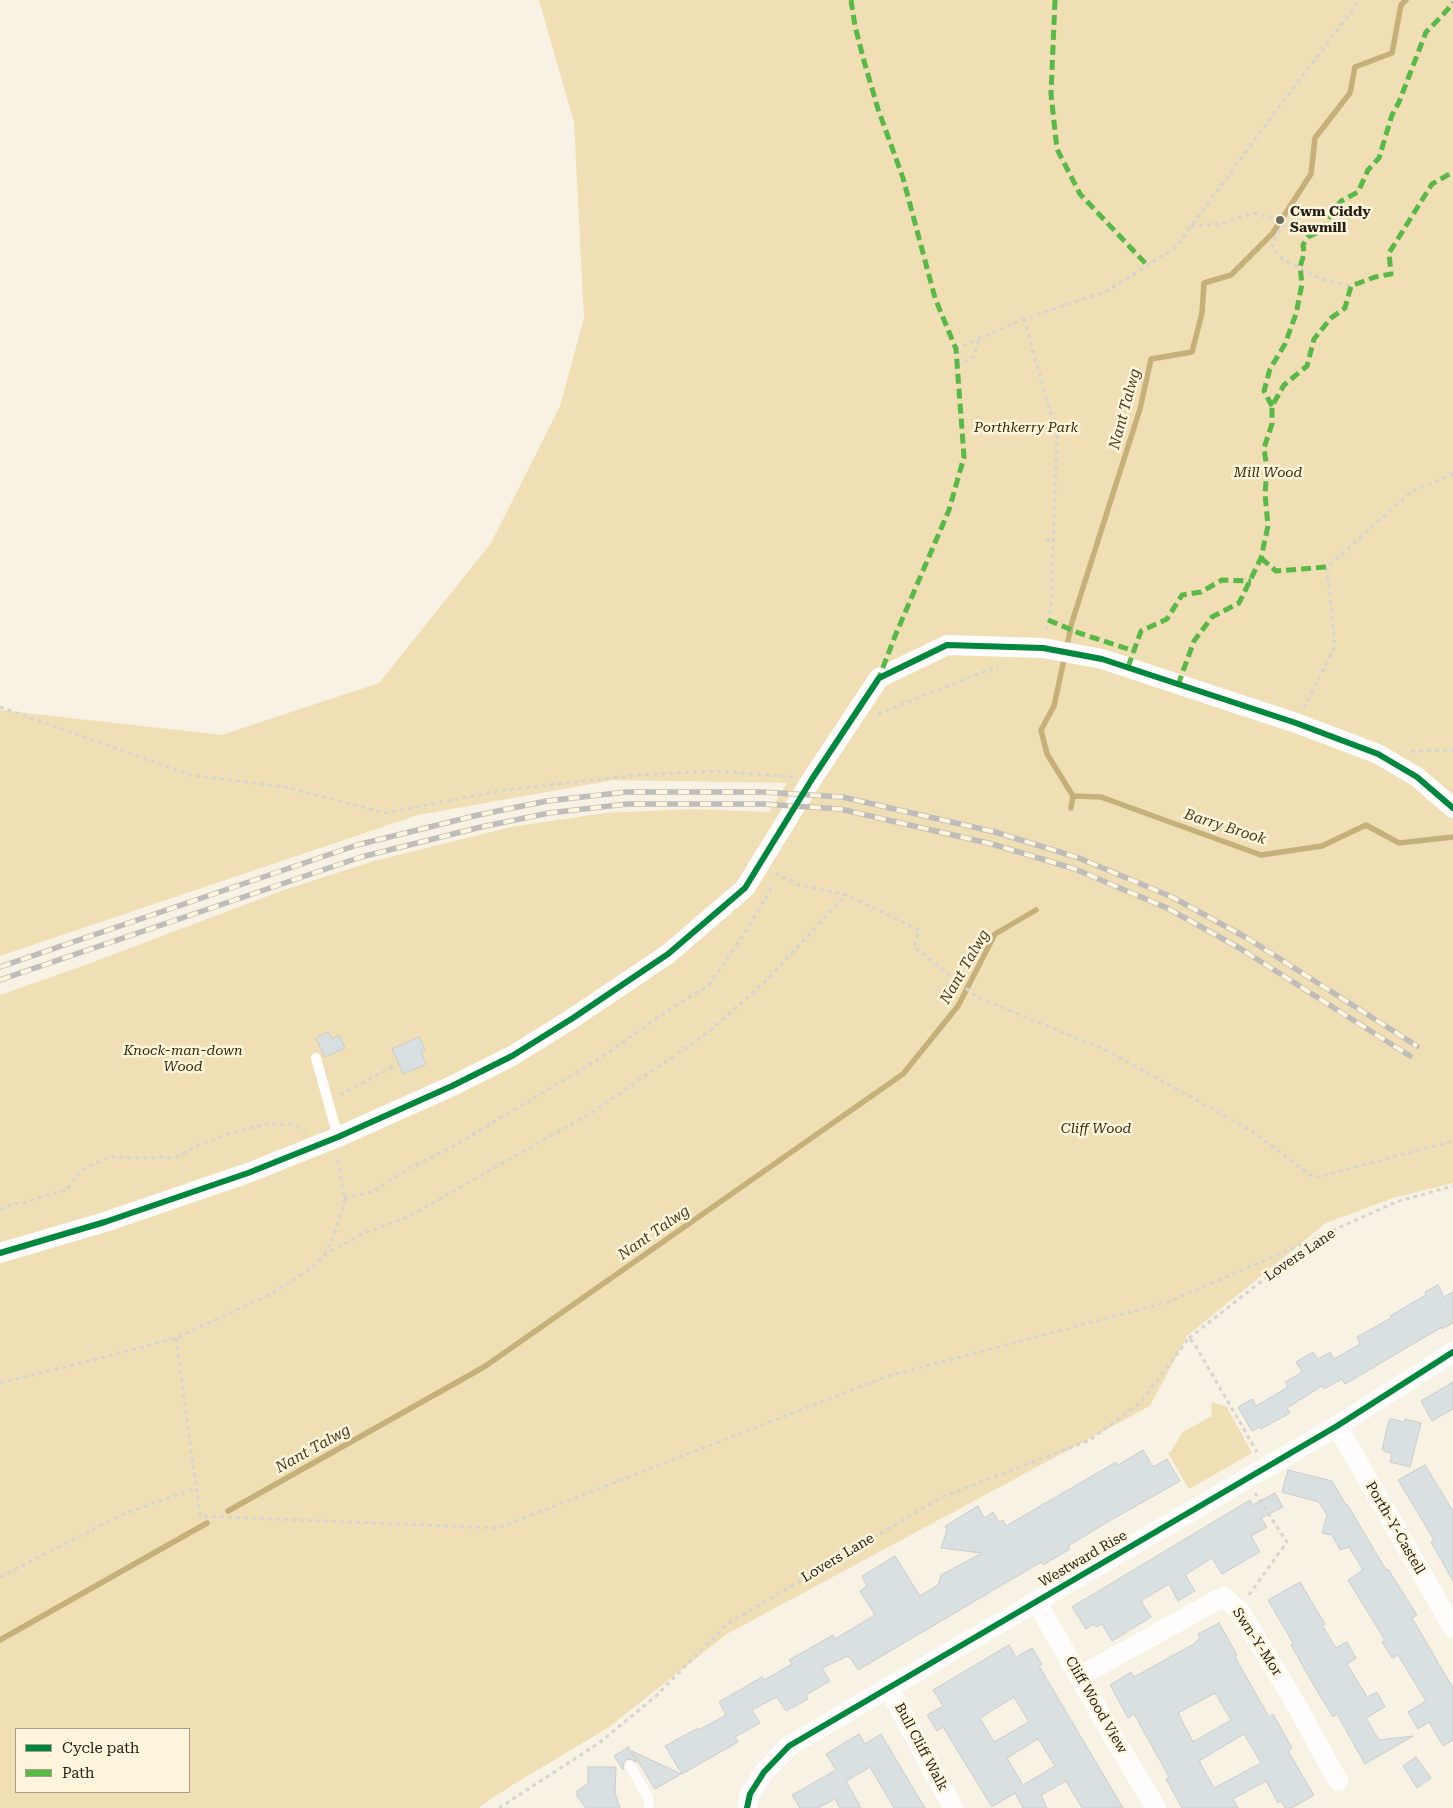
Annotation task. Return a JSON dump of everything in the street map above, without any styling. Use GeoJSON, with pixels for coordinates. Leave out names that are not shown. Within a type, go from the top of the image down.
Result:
{"type":"FeatureCollection","features":[{"type":"Feature","properties":{"kind":"street"},"geometry":{"type":"LineString","coordinates":[[0,1254],[105,1222],[248,1173],[338,1137],[452,1086],[512,1056],[573,1018],[668,954],[745,888],[761,865],[812,779],[880,678],[947,645],[1048,649],[1102,659],[1296,723],[1378,754],[1417,777],[1453,808]]}},
{"type":"Feature","properties":{"kind":"street","name":"Westward Rise"},"geometry":{"type":"LineString","coordinates":[[747,1808],[750,1794],[764,1772],[789,1746],[1337,1426],[1453,1352]]}},
{"type":"Feature","properties":{"kind":"street","name":"Porth-Y-Castell"},"geometry":{"type":"LineString","coordinates":[[1337,1426],[1453,1628]]}},
{"type":"Feature","properties":{"kind":"street","name":"Swn-Y-Mor"},"geometry":{"type":"LineString","coordinates":[[1080,1676],[1223,1597],[1239,1610],[1293,1699],[1338,1781]]}},
{"type":"Feature","properties":{"kind":"street","name":"Cliff Wood View"},"geometry":{"type":"LineString","coordinates":[[1036,1601],[1156,1808]]}},
{"type":"Feature","properties":{"kind":"street","name":"Bull Cliff Walk"},"geometry":{"type":"LineString","coordinates":[[888,1687],[953,1808]]}},
{"type":"Feature","properties":{"kind":"lane"},"geometry":{"type":"LineString","coordinates":[[316,1058],[338,1137]]}},
{"type":"Feature","properties":{"kind":"lane"},"geometry":{"type":"LineString","coordinates":[[630,1766],[648,1797],[649,1808]]}},
{"type":"Feature","properties":{"kind":"path"},"geometry":{"type":"LineString","coordinates":[[956,349],[1024,319],[1107,291],[1175,248],[1360,0]]}},
{"type":"Feature","properties":{"kind":"path"},"geometry":{"type":"LineString","coordinates":[[1191,226],[1219,224],[1253,212],[1275,219],[1284,224],[1272,244],[1279,257],[1321,279],[1351,286]]}},
{"type":"Feature","properties":{"kind":"path"},"geometry":{"type":"LineString","coordinates":[[1024,319],[1057,434],[1048,649]]}},
{"type":"Feature","properties":{"kind":"path"},"geometry":{"type":"LineString","coordinates":[[957,365],[974,357],[980,338]]}},
{"type":"Feature","properties":{"kind":"path"},"geometry":{"type":"LineString","coordinates":[[1296,723],[1334,646],[1327,567],[1412,491],[1453,474]]}},
{"type":"Feature","properties":{"kind":"path"},"geometry":{"type":"LineString","coordinates":[[1046,540],[1053,541]]}},
{"type":"Feature","properties":{"kind":"path"},"geometry":{"type":"LineString","coordinates":[[0,707],[191,775],[286,787],[385,813],[504,790],[638,775],[716,771],[812,779]]}},
{"type":"Feature","properties":{"kind":"path"},"geometry":{"type":"LineString","coordinates":[[1408,751],[1453,750]]}},
{"type":"Feature","properties":{"kind":"path"},"geometry":{"type":"LineString","coordinates":[[761,865],[800,885],[847,895],[919,930],[914,947],[977,996],[1110,1052],[1252,1131],[1314,1178],[1453,1141]]}},
{"type":"Feature","properties":{"kind":"path"},"geometry":{"type":"LineString","coordinates":[[0,1383],[176,1338],[271,1294],[313,1267],[324,1255],[364,1233],[408,1217],[592,1113],[706,1034],[767,980],[836,904],[847,895]]}},
{"type":"Feature","properties":{"kind":"path"},"geometry":{"type":"LineString","coordinates":[[328,1101],[396,1066]]}},
{"type":"Feature","properties":{"kind":"path"},"geometry":{"type":"LineString","coordinates":[[176,1338],[200,1516],[498,1528],[885,1377],[1168,1302],[1326,1234]]}},
{"type":"Feature","properties":{"kind":"path"},"geometry":{"type":"LineString","coordinates":[[1189,1338],[1194,1343],[1266,1468]]}},
{"type":"Feature","properties":{"kind":"path"},"geometry":{"type":"LineString","coordinates":[[0,1577],[121,1515],[196,1488]]}},
{"type":"Feature","properties":{"kind":"path"},"geometry":{"type":"LineString","coordinates":[[1239,1610],[1287,1542],[1263,1505]]}},
{"type":"Feature","properties":{"kind":"green space","name":"Porthkerry Park"},"geometry":{"type":"Polygon","coordinates":[[[539,0],[1453,0],[1453,1183],[1393,1198],[1326,1223],[1187,1336],[1150,1406],[727,1634],[609,1727],[478,1808],[0,1808],[0,995],[284,890],[374,861],[511,827],[604,813],[692,809],[769,812],[787,783],[614,780],[418,815],[0,956],[0,710],[222,735],[379,683],[491,543],[560,406],[584,318],[574,122],[539,0]]]}},
{"type":"Feature","properties":{"kind":"green space"},"geometry":{"type":"Polygon","coordinates":[[[1211,1402],[1227,1407],[1252,1453],[1189,1489],[1168,1453],[1183,1432],[1212,1416],[1211,1402]]]}},
{"type":"Feature","properties":{"kind":"building"},"geometry":{"type":"Polygon","coordinates":[[[328,1032],[332,1039],[339,1035],[345,1048],[325,1057],[316,1038],[328,1032]]]}},
{"type":"Feature","properties":{"kind":"building"},"geometry":{"type":"Polygon","coordinates":[[[419,1037],[425,1050],[421,1052],[426,1064],[403,1074],[392,1049],[419,1037]]]}},
{"type":"Feature","properties":{"kind":"building"},"geometry":{"type":"Polygon","coordinates":[[[1438,1285],[1444,1297],[1453,1292],[1453,1323],[1442,1329],[1442,1327],[1345,1384],[1342,1379],[1324,1389],[1322,1386],[1287,1408],[1290,1413],[1261,1429],[1259,1427],[1252,1431],[1238,1407],[1252,1399],[1256,1406],[1288,1387],[1285,1382],[1302,1372],[1296,1362],[1313,1352],[1318,1359],[1330,1352],[1334,1359],[1360,1344],[1357,1337],[1391,1318],[1390,1316],[1426,1295],[1425,1292],[1438,1285]]]}},
{"type":"Feature","properties":{"kind":"building"},"geometry":{"type":"Polygon","coordinates":[[[1453,1382],[1453,1409],[1432,1421],[1421,1401],[1453,1382]]]}},
{"type":"Feature","properties":{"kind":"building"},"geometry":{"type":"Polygon","coordinates":[[[1405,1419],[1421,1423],[1410,1467],[1390,1462],[1392,1454],[1382,1450],[1389,1420],[1404,1422],[1405,1419]]]}},
{"type":"Feature","properties":{"kind":"building"},"geometry":{"type":"Polygon","coordinates":[[[1143,1450],[1153,1467],[1167,1459],[1180,1481],[1068,1546],[1070,1549],[1043,1565],[1041,1562],[858,1670],[848,1656],[822,1668],[830,1681],[806,1695],[808,1699],[786,1711],[777,1697],[752,1710],[760,1723],[735,1737],[738,1742],[682,1774],[665,1746],[726,1715],[719,1702],[762,1677],[764,1680],[792,1664],[789,1660],[833,1635],[835,1639],[875,1615],[860,1591],[867,1586],[862,1576],[895,1556],[920,1596],[938,1585],[941,1575],[982,1553],[941,1548],[947,1530],[945,1526],[978,1506],[984,1518],[993,1512],[999,1522],[1003,1520],[1006,1526],[1116,1462],[1118,1465],[1143,1450]]]}},
{"type":"Feature","properties":{"kind":"building"},"geometry":{"type":"Polygon","coordinates":[[[1425,1465],[1453,1511],[1453,1581],[1431,1542],[1434,1540],[1398,1480],[1425,1465]]]}},
{"type":"Feature","properties":{"kind":"building"},"geometry":{"type":"Polygon","coordinates":[[[1288,1470],[1332,1481],[1386,1570],[1388,1569],[1417,1615],[1412,1618],[1453,1688],[1453,1740],[1443,1746],[1429,1722],[1418,1729],[1408,1712],[1426,1701],[1398,1655],[1392,1658],[1382,1642],[1385,1640],[1348,1580],[1363,1570],[1349,1547],[1340,1550],[1332,1535],[1322,1533],[1327,1515],[1319,1502],[1282,1492],[1288,1470]]]}},
{"type":"Feature","properties":{"kind":"building"},"geometry":{"type":"Polygon","coordinates":[[[1275,1493],[1283,1507],[1261,1518],[1267,1527],[1251,1536],[1260,1552],[1222,1574],[1212,1558],[1185,1575],[1195,1591],[1178,1601],[1169,1584],[1141,1601],[1151,1617],[1112,1641],[1102,1624],[1096,1627],[1094,1624],[1086,1629],[1072,1607],[1250,1500],[1253,1505],[1275,1493]]]}},
{"type":"Feature","properties":{"kind":"building"},"geometry":{"type":"Polygon","coordinates":[[[1300,1582],[1325,1624],[1322,1625],[1336,1648],[1347,1642],[1356,1658],[1347,1664],[1367,1697],[1377,1692],[1385,1707],[1366,1718],[1379,1740],[1413,1736],[1365,1764],[1337,1714],[1333,1717],[1313,1684],[1291,1645],[1293,1643],[1268,1600],[1300,1582]]]}},
{"type":"Feature","properties":{"kind":"building"},"geometry":{"type":"Polygon","coordinates":[[[1219,1623],[1237,1655],[1235,1657],[1269,1717],[1273,1714],[1292,1748],[1288,1751],[1314,1795],[1292,1808],[1285,1808],[1281,1801],[1278,1803],[1266,1781],[1233,1799],[1238,1808],[1182,1808],[1166,1779],[1169,1777],[1134,1714],[1128,1718],[1110,1685],[1131,1672],[1134,1677],[1194,1644],[1200,1638],[1198,1634],[1219,1623]],[[1215,1693],[1178,1713],[1193,1742],[1231,1720],[1215,1693]],[[1244,1734],[1199,1761],[1214,1788],[1261,1763],[1244,1734]]]}},
{"type":"Feature","properties":{"kind":"building"},"geometry":{"type":"Polygon","coordinates":[[[1009,1645],[1016,1657],[1032,1648],[1042,1664],[1039,1666],[1123,1808],[1082,1808],[1066,1781],[1041,1795],[1047,1808],[1023,1808],[1015,1793],[992,1807],[943,1727],[937,1731],[927,1715],[943,1706],[933,1690],[1009,1645]],[[1014,1697],[980,1718],[994,1742],[1029,1722],[1014,1697]],[[1038,1739],[1007,1758],[1023,1785],[1055,1766],[1038,1739]]]}},
{"type":"Feature","properties":{"kind":"building"},"geometry":{"type":"Polygon","coordinates":[[[859,1734],[865,1744],[881,1734],[925,1808],[894,1808],[870,1767],[846,1781],[861,1808],[840,1808],[835,1799],[818,1808],[800,1808],[792,1795],[836,1770],[826,1754],[859,1734]]]}},
{"type":"Feature","properties":{"kind":"building"},"geometry":{"type":"Polygon","coordinates":[[[628,1747],[637,1762],[630,1759],[626,1760],[623,1770],[614,1756],[628,1747]]]}},
{"type":"Feature","properties":{"kind":"building"},"geometry":{"type":"Polygon","coordinates":[[[632,1751],[681,1774],[655,1789],[632,1751]]]}},
{"type":"Feature","properties":{"kind":"building"},"geometry":{"type":"Polygon","coordinates":[[[1416,1757],[1431,1778],[1417,1788],[1403,1766],[1416,1757]]]}},
{"type":"Feature","properties":{"kind":"building"},"geometry":{"type":"Polygon","coordinates":[[[588,1767],[616,1767],[615,1793],[620,1808],[586,1808],[577,1796],[577,1791],[588,1783],[588,1767]]]}},
{"type":"Feature","properties":{"kind":"waterway","name":"Nant Talwg"},"geometry":{"type":"LineString","coordinates":[[1071,808],[1073,796],[1047,754],[1041,730],[1054,706],[1072,622],[1140,409],[1151,359],[1192,352],[1202,313],[1204,283],[1231,275],[1272,234],[1311,174],[1315,138],[1350,93],[1355,67],[1392,53],[1401,5],[1406,0]]}},
{"type":"Feature","properties":{"kind":"waterway","name":"Barry Brook"},"geometry":{"type":"LineString","coordinates":[[1073,796],[1101,797],[1261,855],[1322,846],[1366,825],[1399,843],[1453,837]]}},
{"type":"Feature","properties":{"kind":"waterway","name":"Nant Talwg"},"geometry":{"type":"LineString","coordinates":[[228,1511],[484,1367],[903,1074],[958,1006],[995,934],[1036,910]]}},
{"type":"Feature","properties":{"kind":"waterway","name":"Nant Talwg"},"geometry":{"type":"LineString","coordinates":[[0,1640],[207,1523]]}},
{"type":"Feature","properties":{"kind":"railway"},"geometry":{"type":"LineString","coordinates":[[0,967],[357,845],[478,815],[547,801],[626,792],[763,792],[842,797],[995,832],[1079,858],[1172,897],[1247,938],[1417,1046]]}},
{"type":"Feature","properties":{"kind":"railway"},"geometry":{"type":"LineString","coordinates":[[0,980],[361,857],[481,827],[549,813],[627,804],[763,804],[840,809],[992,844],[1075,869],[1167,908],[1241,949],[1410,1056]]}},
{"type":"Feature","properties":{"kind":"marked path"},"geometry":{"type":"LineString","coordinates":[[851,0],[855,26],[878,109],[903,178],[935,298],[956,349],[964,457],[949,510],[879,678]]}},
{"type":"Feature","properties":{"kind":"marked path"},"geometry":{"type":"LineString","coordinates":[[1055,0],[1051,94],[1057,149],[1080,194],[1147,265]]}},
{"type":"Feature","properties":{"kind":"marked path"},"geometry":{"type":"LineString","coordinates":[[1272,406],[1264,391],[1270,369],[1285,344],[1296,314],[1302,284],[1300,267],[1304,254],[1303,245],[1308,237],[1323,230],[1327,220],[1341,201],[1358,192],[1368,170],[1379,158],[1392,115],[1399,102],[1426,32],[1453,3]]}},
{"type":"Feature","properties":{"kind":"marked path"},"geometry":{"type":"LineString","coordinates":[[1178,685],[1194,641],[1212,617],[1239,603],[1261,558],[1268,526],[1265,494],[1267,469],[1264,448],[1272,424],[1272,406],[1284,385],[1307,366],[1314,339],[1331,318],[1345,308],[1351,286],[1375,277],[1391,274],[1389,253],[1432,184],[1453,172]]}},
{"type":"Feature","properties":{"kind":"marked path"},"geometry":{"type":"LineString","coordinates":[[1261,558],[1276,571],[1327,567]]}},
{"type":"Feature","properties":{"kind":"marked path"},"geometry":{"type":"LineString","coordinates":[[1128,667],[1141,631],[1167,619],[1182,595],[1201,592],[1222,580],[1251,581]]}},
{"type":"Feature","properties":{"kind":"marked path"},"geometry":{"type":"LineString","coordinates":[[1048,620],[1079,633],[1134,651]]}},
{"type":"Feature","properties":{"kind":"cycle path"},"geometry":{"type":"LineString","coordinates":[[0,1253],[105,1222],[248,1173],[338,1137],[452,1086],[512,1056],[573,1018],[668,954],[745,888],[812,779],[879,678],[947,645],[1043,648],[1102,659],[1296,723],[1378,754],[1417,777],[1453,808]]}},
{"type":"Feature","properties":{"kind":"cycle path"},"geometry":{"type":"LineString","coordinates":[[747,1808],[750,1794],[764,1772],[789,1746],[1337,1426],[1453,1352]]}},
{"type":"Feature","properties":{"kind":"place","name":"Cwm Ciddy Sawmill"},"geometry":{"type":"Point","coordinates":[1280,220]}},
{"type":"Feature","properties":{"kind":"park label","name":"Mill Wood"},"geometry":{"type":"Point","coordinates":[1268,473]}},
{"type":"Feature","properties":{"kind":"park label","name":"Knock-man-down Wood"},"geometry":{"type":"Point","coordinates":[183,1060]}},
{"type":"Feature","properties":{"kind":"park label","name":"Cliff Wood"},"geometry":{"type":"Point","coordinates":[1096,1129]}}]}
